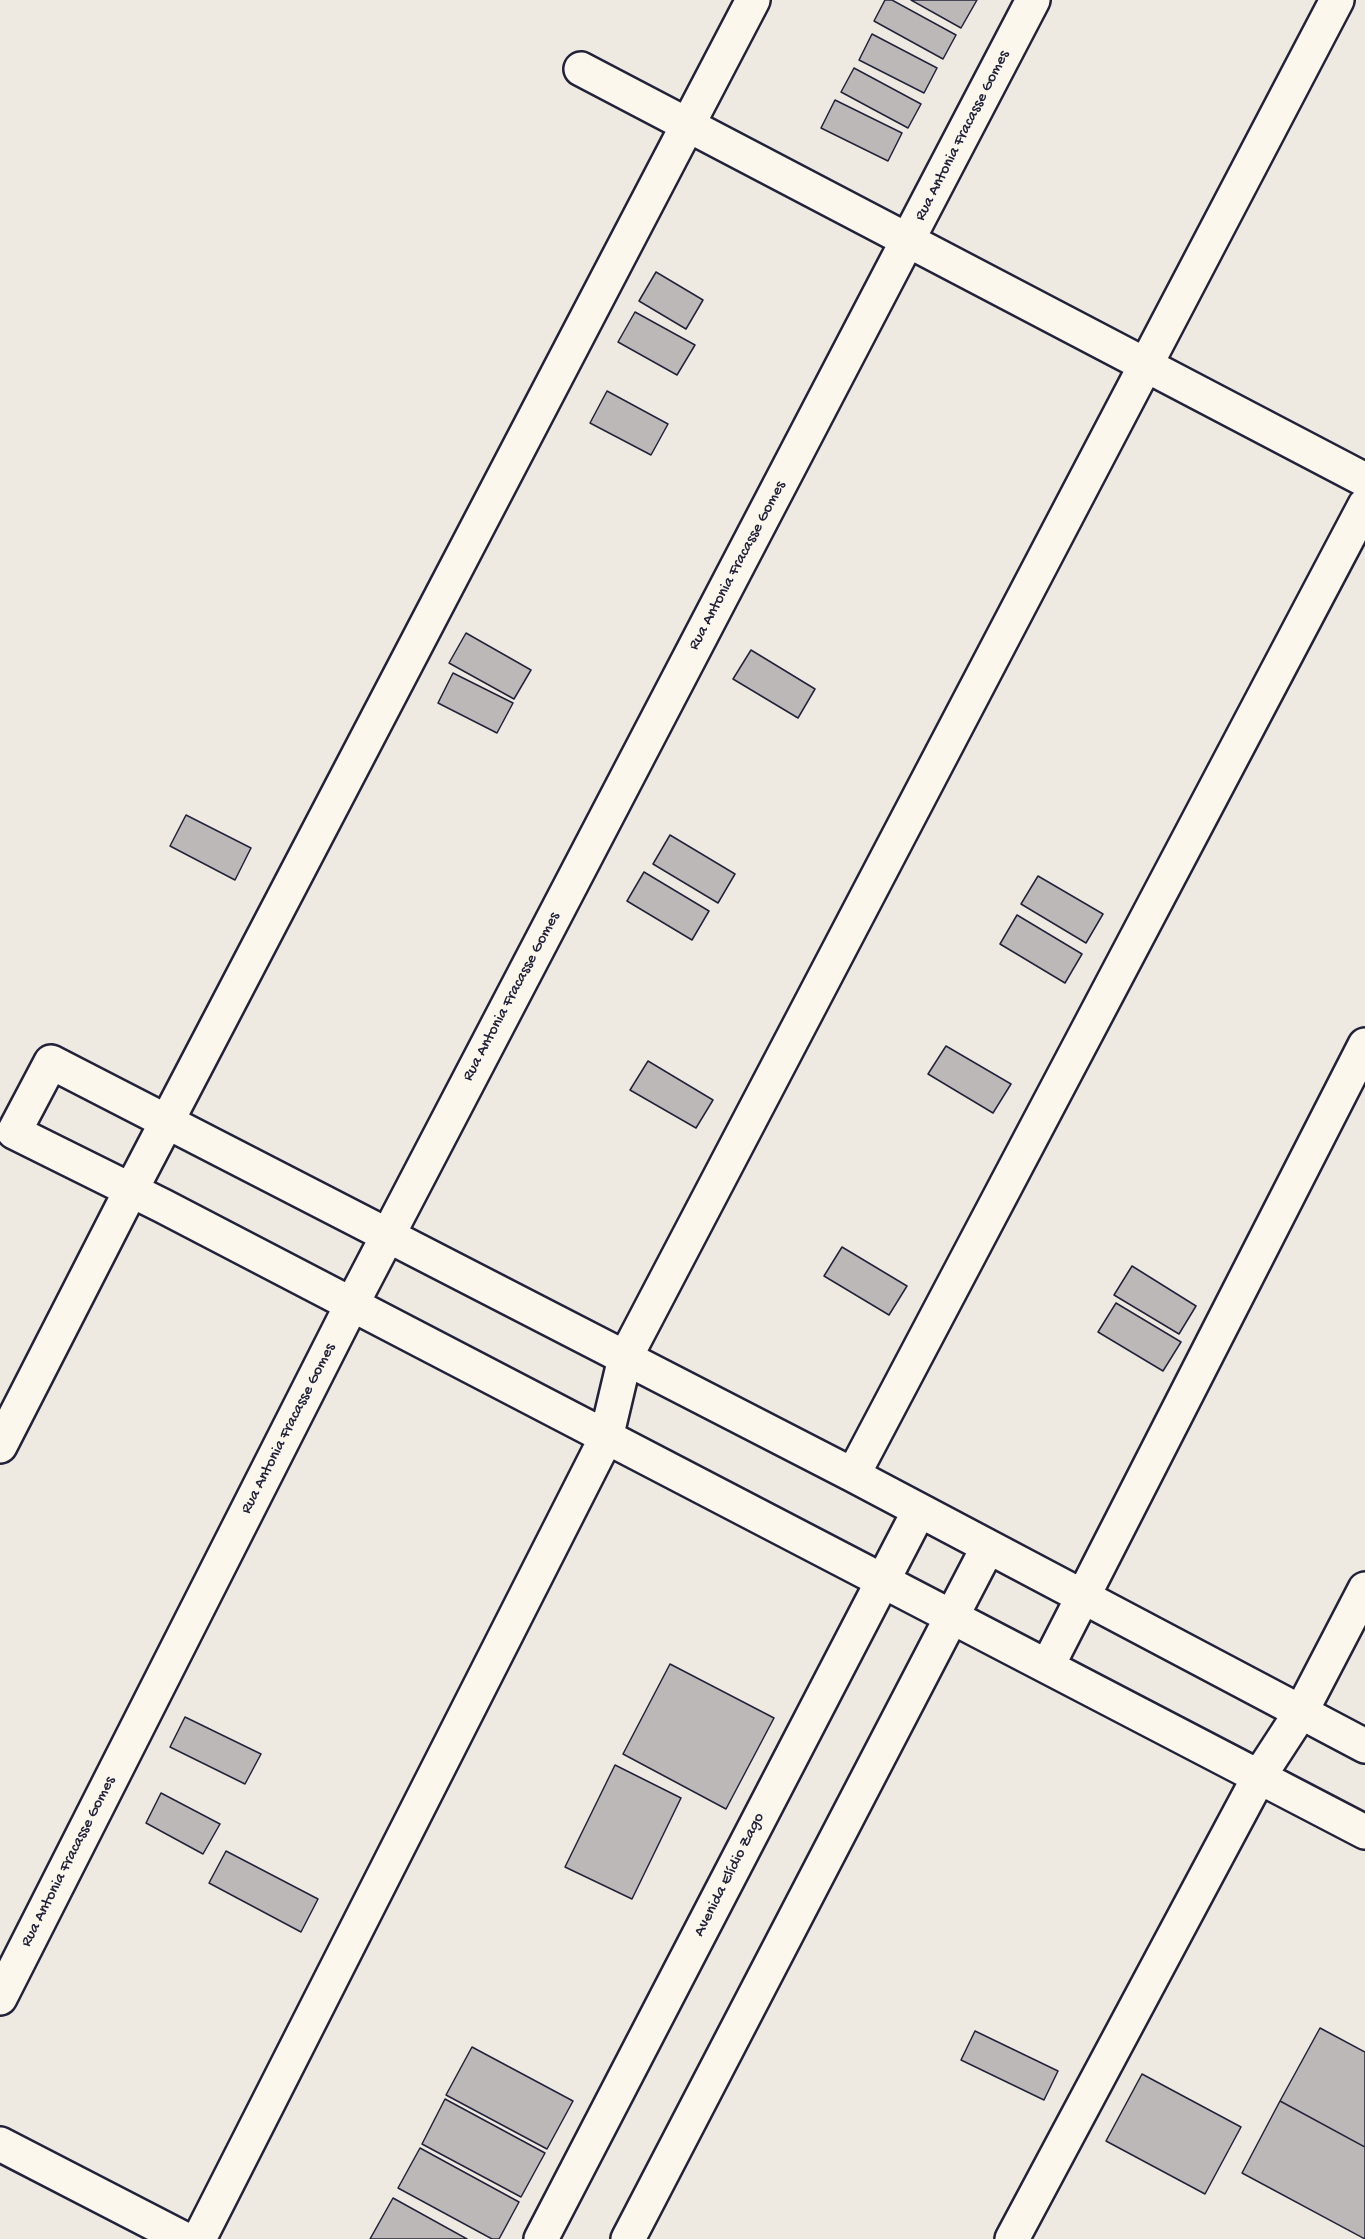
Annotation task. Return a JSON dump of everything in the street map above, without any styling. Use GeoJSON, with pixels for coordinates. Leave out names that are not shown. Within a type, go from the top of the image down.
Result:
{"type":"FeatureCollection","features":[{"type":"Feature","properties":{"kind":"street"},"geometry":{"type":"LineString","coordinates":[[0,1446],[166,1122],[753,0]]}},
{"type":"Feature","properties":{"kind":"street","name":"Rua Antonia Fracasse Gomes"},"geometry":{"type":"LineString","coordinates":[[0,1998],[352,1304],[1033,0]]}},
{"type":"Feature","properties":{"kind":"street"},"geometry":{"type":"LineString","coordinates":[[200,2239],[606,1438],[625,1358],[1337,0]]}},
{"type":"Feature","properties":{"kind":"street"},"geometry":{"type":"LineString","coordinates":[[581,69],[1365,480]]}},
{"type":"Feature","properties":{"kind":"street"},"geometry":{"type":"LineString","coordinates":[[853,1475],[1365,506]]}},
{"type":"Feature","properties":{"kind":"street"},"geometry":{"type":"LineString","coordinates":[[1048,1665],[1365,1045]]}},
{"type":"Feature","properties":{"kind":"street"},"geometry":{"type":"LineString","coordinates":[[1365,1746],[853,1475],[51,1062],[14,1132],[352,1304],[606,1438],[1260,1775],[1365,1832]]}},
{"type":"Feature","properties":{"kind":"street","name":"Avenida Elídio Zago"},"geometry":{"type":"LineString","coordinates":[[541,2239],[919,1511]]}},
{"type":"Feature","properties":{"kind":"street"},"geometry":{"type":"LineString","coordinates":[[628,2239],[988,1547]]}},
{"type":"Feature","properties":{"kind":"street"},"geometry":{"type":"LineString","coordinates":[[1012,2239],[1260,1775],[1301,1712],[1365,1589]]}},
{"type":"Feature","properties":{"kind":"street"},"geometry":{"type":"LineString","coordinates":[[0,2144],[184,2239]]}},
{"type":"Feature","properties":{"kind":"building"},"geometry":{"type":"Polygon","coordinates":[[[885,0],[892,0],[956,35],[943,59],[874,21],[885,0]]]}},
{"type":"Feature","properties":{"kind":"building"},"geometry":{"type":"Polygon","coordinates":[[[911,0],[977,0],[961,28],[911,0]]]}},
{"type":"Feature","properties":{"kind":"building"},"geometry":{"type":"Polygon","coordinates":[[[872,34],[937,68],[924,93],[859,60],[872,34]]]}},
{"type":"Feature","properties":{"kind":"building"},"geometry":{"type":"Polygon","coordinates":[[[854,68],[921,104],[908,128],[841,92],[854,68]]]}},
{"type":"Feature","properties":{"kind":"building"},"geometry":{"type":"Polygon","coordinates":[[[835,100],[902,133],[888,161],[821,128],[835,100]]]}},
{"type":"Feature","properties":{"kind":"building"},"geometry":{"type":"Polygon","coordinates":[[[656,272],[703,300],[686,329],[639,301],[656,272]]]}},
{"type":"Feature","properties":{"kind":"building"},"geometry":{"type":"Polygon","coordinates":[[[635,312],[695,345],[677,375],[618,342],[635,312]]]}},
{"type":"Feature","properties":{"kind":"building"},"geometry":{"type":"Polygon","coordinates":[[[607,391],[668,424],[651,455],[590,423],[607,391]]]}},
{"type":"Feature","properties":{"kind":"building"},"geometry":{"type":"Polygon","coordinates":[[[466,633],[531,670],[514,699],[449,663],[466,633]]]}},
{"type":"Feature","properties":{"kind":"building"},"geometry":{"type":"Polygon","coordinates":[[[751,650],[815,689],[798,718],[733,679],[751,650]]]}},
{"type":"Feature","properties":{"kind":"building"},"geometry":{"type":"Polygon","coordinates":[[[453,673],[513,703],[497,733],[438,703],[453,673]]]}},
{"type":"Feature","properties":{"kind":"building"},"geometry":{"type":"Polygon","coordinates":[[[186,815],[251,848],[235,880],[170,846],[186,815]]]}},
{"type":"Feature","properties":{"kind":"building"},"geometry":{"type":"Polygon","coordinates":[[[670,835],[735,874],[718,903],[653,864],[670,835]]]}},
{"type":"Feature","properties":{"kind":"building"},"geometry":{"type":"Polygon","coordinates":[[[644,872],[709,911],[692,940],[627,901],[644,872]]]}},
{"type":"Feature","properties":{"kind":"building"},"geometry":{"type":"Polygon","coordinates":[[[1038,876],[1103,914],[1086,943],[1021,904],[1038,876]]]}},
{"type":"Feature","properties":{"kind":"building"},"geometry":{"type":"Polygon","coordinates":[[[1017,915],[1082,954],[1065,983],[1000,944],[1017,915]]]}},
{"type":"Feature","properties":{"kind":"building"},"geometry":{"type":"Polygon","coordinates":[[[946,1046],[1011,1084],[993,1113],[928,1074],[946,1046]]]}},
{"type":"Feature","properties":{"kind":"building"},"geometry":{"type":"Polygon","coordinates":[[[648,1061],[713,1100],[696,1128],[630,1090],[648,1061]]]}},
{"type":"Feature","properties":{"kind":"building"},"geometry":{"type":"Polygon","coordinates":[[[842,1247],[907,1286],[889,1315],[824,1276],[842,1247]]]}},
{"type":"Feature","properties":{"kind":"building"},"geometry":{"type":"Polygon","coordinates":[[[1132,1266],[1196,1306],[1179,1334],[1114,1295],[1132,1266]]]}},
{"type":"Feature","properties":{"kind":"building"},"geometry":{"type":"Polygon","coordinates":[[[1116,1303],[1181,1342],[1163,1371],[1098,1332],[1116,1303]]]}},
{"type":"Feature","properties":{"kind":"building"},"geometry":{"type":"Polygon","coordinates":[[[670,1664],[774,1718],[726,1809],[623,1754],[670,1664]]]}},
{"type":"Feature","properties":{"kind":"building"},"geometry":{"type":"Polygon","coordinates":[[[185,1717],[261,1754],[245,1784],[170,1747],[185,1717]]]}},
{"type":"Feature","properties":{"kind":"building"},"geometry":{"type":"Polygon","coordinates":[[[615,1765],[681,1798],[632,1899],[565,1867],[615,1765]]]}},
{"type":"Feature","properties":{"kind":"building"},"geometry":{"type":"Polygon","coordinates":[[[161,1793],[220,1824],[203,1854],[146,1823],[161,1793]]]}},
{"type":"Feature","properties":{"kind":"building"},"geometry":{"type":"Polygon","coordinates":[[[226,1851],[318,1899],[301,1932],[209,1883],[226,1851]]]}},
{"type":"Feature","properties":{"kind":"building"},"geometry":{"type":"Polygon","coordinates":[[[1320,2028],[1365,2052],[1365,2147],[1280,2101],[1320,2028]]]}},
{"type":"Feature","properties":{"kind":"building"},"geometry":{"type":"Polygon","coordinates":[[[975,2031],[1058,2071],[1044,2100],[961,2060],[975,2031]]]}},
{"type":"Feature","properties":{"kind":"building"},"geometry":{"type":"Polygon","coordinates":[[[472,2047],[573,2101],[547,2149],[446,2095],[472,2047]]]}},
{"type":"Feature","properties":{"kind":"building"},"geometry":{"type":"Polygon","coordinates":[[[1142,2074],[1241,2127],[1205,2194],[1106,2141],[1142,2074]]]}},
{"type":"Feature","properties":{"kind":"building"},"geometry":{"type":"Polygon","coordinates":[[[445,2099],[545,2153],[521,2197],[422,2144],[445,2099]]]}},
{"type":"Feature","properties":{"kind":"building"},"geometry":{"type":"Polygon","coordinates":[[[1280,2101],[1365,2147],[1365,2239],[1242,2173],[1280,2101]]]}},
{"type":"Feature","properties":{"kind":"building"},"geometry":{"type":"Polygon","coordinates":[[[420,2148],[519,2202],[499,2239],[492,2239],[398,2188],[420,2148]]]}},
{"type":"Feature","properties":{"kind":"building"},"geometry":{"type":"Polygon","coordinates":[[[393,2198],[467,2239],[370,2239],[393,2198]]]}}]}
